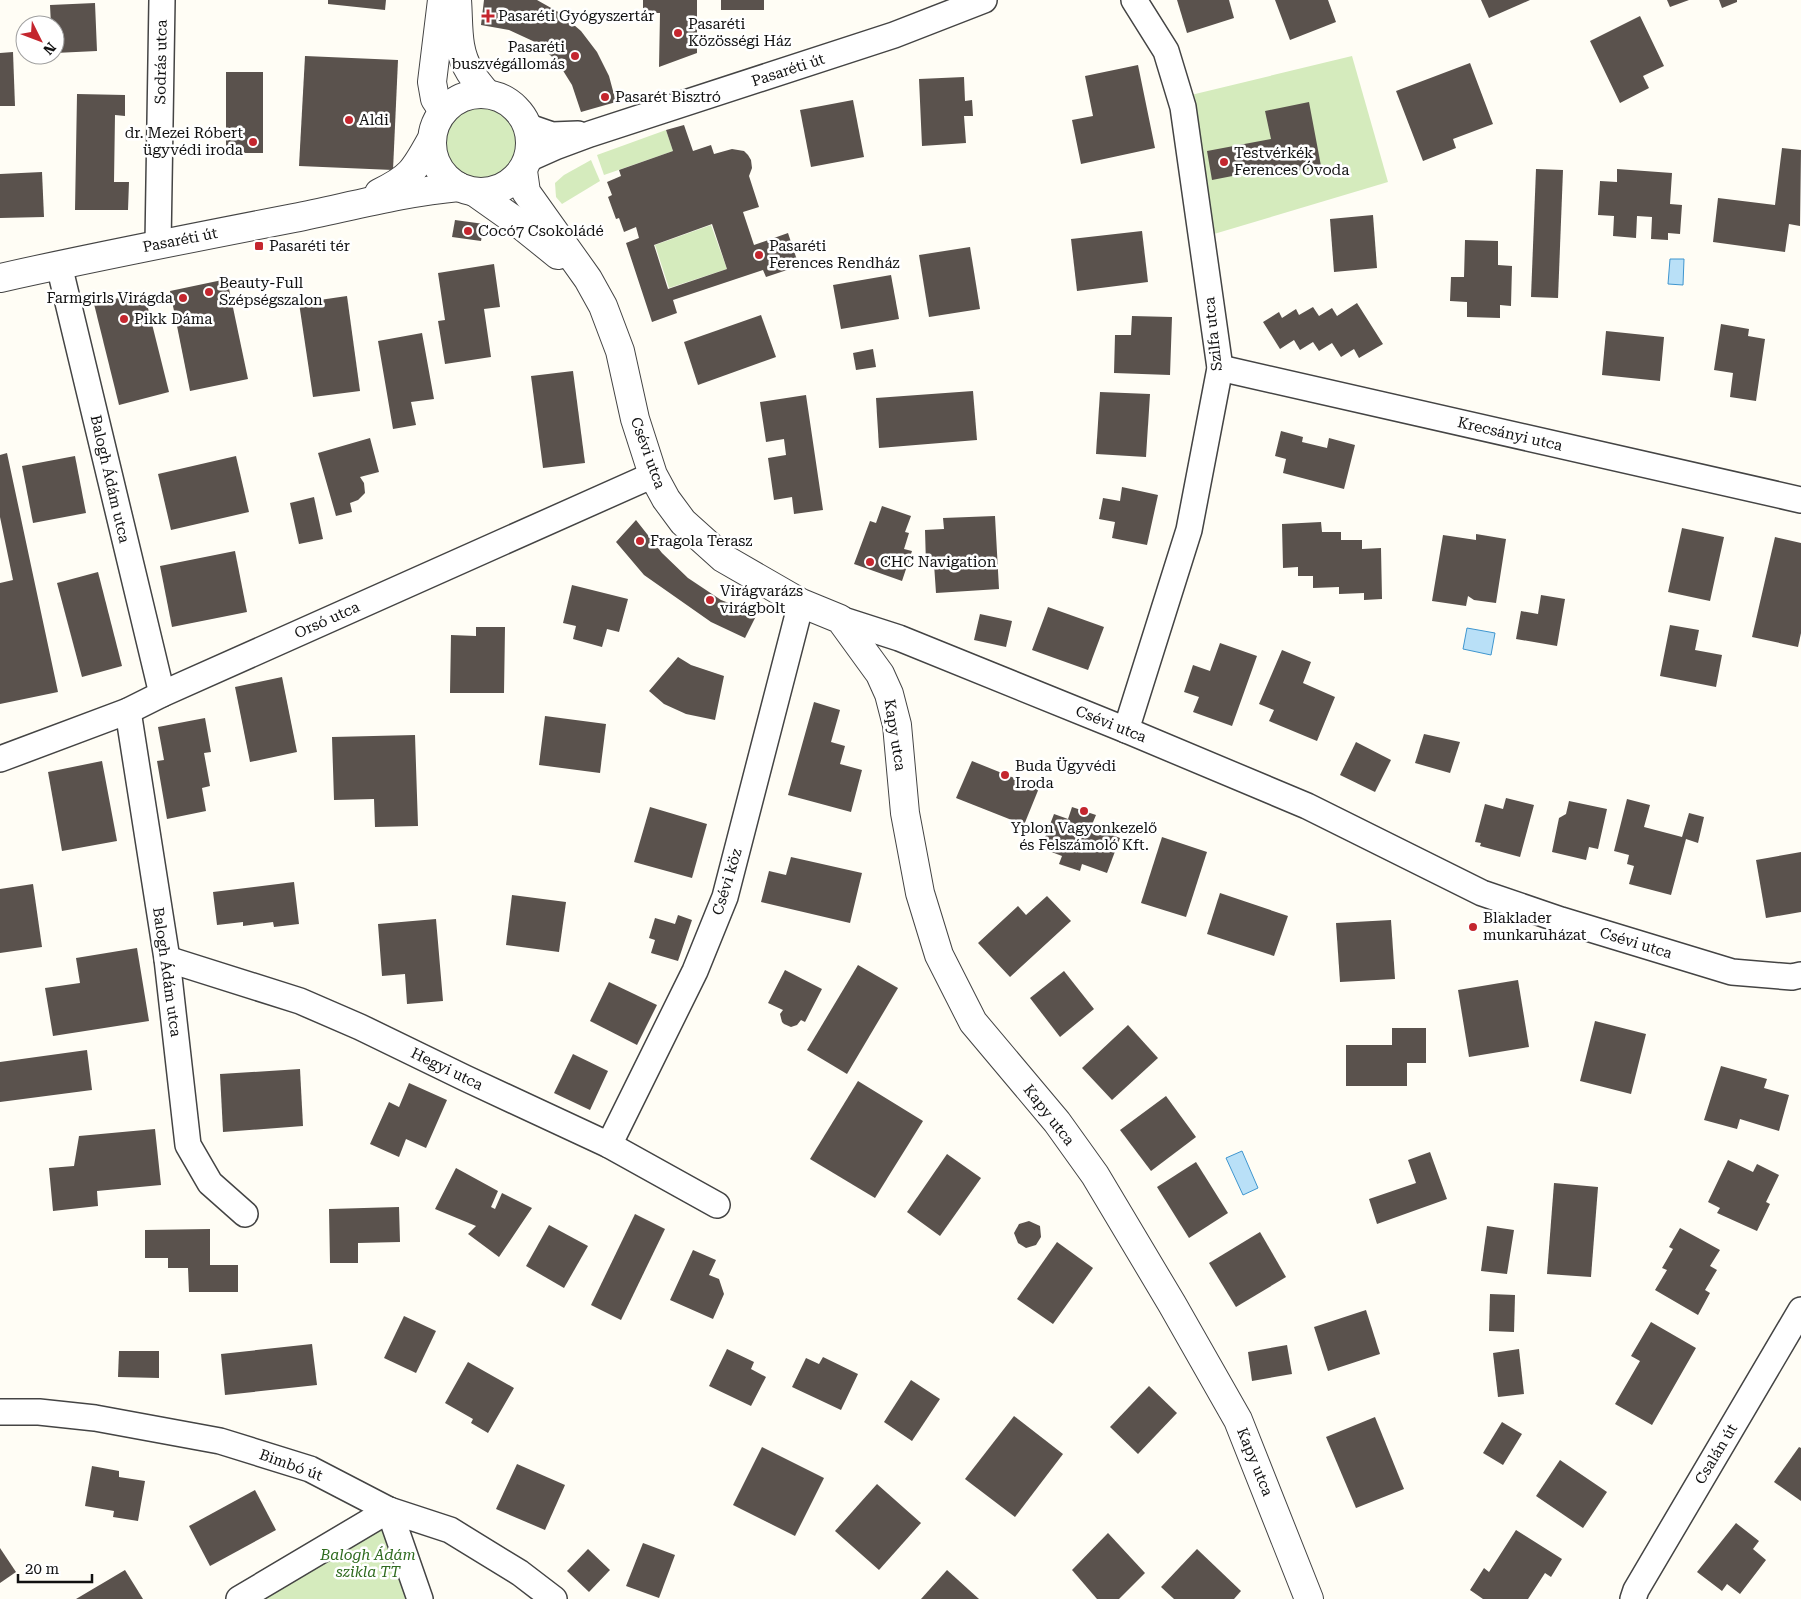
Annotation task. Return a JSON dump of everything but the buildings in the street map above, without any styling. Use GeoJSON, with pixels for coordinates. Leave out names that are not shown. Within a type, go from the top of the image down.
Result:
{"type":"FeatureCollection","features":[{"type":"Feature","properties":{"kind":"street","name":"Sodrás utca"},"geometry":{"type":"LineString","coordinates":[[158,244],[162,0]]}},
{"type":"Feature","properties":{"kind":"street"},"geometry":{"type":"LineString","coordinates":[[442,0],[432,82],[435,99],[443,111]]}},
{"type":"Feature","properties":{"kind":"street"},"geometry":{"type":"LineString","coordinates":[[458,0],[458,40],[462,56],[470,73],[487,94]]}},
{"type":"Feature","properties":{"kind":"street","name":"Pasaréti út"},"geometry":{"type":"LineString","coordinates":[[526,165],[555,147],[590,134],[894,35],[984,0]]}},
{"type":"Feature","properties":{"kind":"street","name":"Szilfa utca"},"geometry":{"type":"LineString","coordinates":[[1126,730],[1189,530],[1220,368],[1184,107],[1166,51],[1134,0]]}},
{"type":"Feature","properties":{"kind":"street"},"geometry":{"type":"LineString","coordinates":[[487,94],[500,97],[513,105],[522,115],[528,127],[531,143],[526,165],[510,183],[493,191],[467,190],[447,179],[437,169],[432,156],[430,142],[433,128],[443,111],[460,100],[473,95],[487,94]]}},
{"type":"Feature","properties":{"kind":"street","name":"Pasaréti út"},"geometry":{"type":"LineString","coordinates":[[528,127],[552,135],[590,134]]}},
{"type":"Feature","properties":{"kind":"street","name":"Pasaréti út"},"geometry":{"type":"LineString","coordinates":[[360,203],[404,179],[416,168],[430,142]]}},
{"type":"Feature","properties":{"kind":"street","name":"Csévi utca"},"geometry":{"type":"LineString","coordinates":[[526,165],[526,192],[588,280],[603,306],[620,351],[634,419],[653,475],[666,499],[683,522],[723,558],[801,603],[840,619],[899,638],[1307,806],[1482,893],[1561,920],[1732,972],[1792,977],[1801,975]]}},
{"type":"Feature","properties":{"kind":"street","name":"Pasaréti út"},"geometry":{"type":"LineString","coordinates":[[0,278],[158,244],[296,218],[428,189],[467,190]]}},
{"type":"Feature","properties":{"kind":"street","name":"Csévi utca"},"geometry":{"type":"LineString","coordinates":[[467,190],[517,222],[588,280]]}},
{"type":"Feature","properties":{"kind":"street","name":"Balogh Ádám utca"},"geometry":{"type":"LineString","coordinates":[[59,265],[162,694]]}},
{"type":"Feature","properties":{"kind":"street","name":"Krecsányi utca"},"geometry":{"type":"LineString","coordinates":[[1220,368],[1801,500]]}},
{"type":"Feature","properties":{"kind":"street","name":"Orsó utca"},"geometry":{"type":"LineString","coordinates":[[0,759],[128,711],[162,694],[653,475]]}},
{"type":"Feature","properties":{"kind":"street","name":"Csévi köz"},"geometry":{"type":"LineString","coordinates":[[609,1145],[695,971],[725,897],[801,603]]}},
{"type":"Feature","properties":{"kind":"street","name":"Kapy utca"},"geometry":{"type":"LineString","coordinates":[[840,619],[880,674],[889,694],[897,725],[906,813],[920,893],[940,955],[973,1022],[1057,1122],[1095,1174],[1182,1321],[1238,1420],[1309,1599]]}},
{"type":"Feature","properties":{"kind":"street","name":"Balogh Ádám utca"},"geometry":{"type":"LineString","coordinates":[[128,711],[167,959],[188,1145],[210,1183],[245,1214]]}},
{"type":"Feature","properties":{"kind":"street","name":"Hegyi utca"},"geometry":{"type":"LineString","coordinates":[[167,959],[309,1005],[360,1027],[609,1145],[717,1205]]}},
{"type":"Feature","properties":{"kind":"street","name":"Csalán út"},"geometry":{"type":"LineString","coordinates":[[1637,1596],[1801,1310]]}},
{"type":"Feature","properties":{"kind":"street","name":"Bimbó út"},"geometry":{"type":"LineString","coordinates":[[0,1412],[39,1412],[95,1418],[220,1441],[310,1469],[389,1510],[450,1530],[520,1573],[554,1599]]}},
{"type":"Feature","properties":{"kind":"street"},"geometry":{"type":"LineString","coordinates":[[239,1599],[389,1510],[420,1599]]}},
{"type":"Feature","properties":{"kind":"green space"},"geometry":{"type":"Polygon","coordinates":[[[1352,56],[1388,182],[1214,234],[1191,95],[1352,56]]]}},
{"type":"Feature","properties":{"kind":"green space"},"geometry":{"type":"Polygon","coordinates":[[[481,108],[501,114],[511,124],[517,144],[511,164],[501,174],[481,180],[461,174],[451,164],[445,144],[451,124],[461,114],[481,108]]]}},
{"type":"Feature","properties":{"kind":"green space"},"geometry":{"type":"Polygon","coordinates":[[[666,130],[673,151],[604,175],[597,155],[666,130]]]}},
{"type":"Feature","properties":{"kind":"green space"},"geometry":{"type":"Polygon","coordinates":[[[591,160],[600,181],[562,204],[556,197],[555,183],[564,175],[591,160]]]}},
{"type":"Feature","properties":{"kind":"green space"},"geometry":{"type":"Polygon","coordinates":[[[711,225],[727,269],[669,288],[655,245],[711,225]]]}},
{"type":"Feature","properties":{"kind":"green space","name":"Balogh Ádám szikla TT"},"geometry":{"type":"Polygon","coordinates":[[[389,1510],[420,1599],[239,1599],[389,1510]]]}},
{"type":"Feature","properties":{"kind":"water"},"geometry":{"type":"Polygon","coordinates":[[[1670,259],[1684,259],[1683,285],[1668,284],[1670,259]]]}},
{"type":"Feature","properties":{"kind":"water"},"geometry":{"type":"Polygon","coordinates":[[[1467,628],[1495,633],[1491,655],[1463,649],[1467,628]]]}},
{"type":"Feature","properties":{"kind":"water"},"geometry":{"type":"Polygon","coordinates":[[[1242,1151],[1258,1188],[1243,1195],[1226,1158],[1242,1151]]]}},
{"type":"Feature","properties":{"kind":"place","name":"Pasaréti Gyógyszertár"},"geometry":{"type":"Point","coordinates":[488,16]}},
{"type":"Feature","properties":{"kind":"place","name":"Pasaréti Közösségi Ház"},"geometry":{"type":"Point","coordinates":[678,33]}},
{"type":"Feature","properties":{"kind":"place","name":"Pasaréti buszvégállomás"},"geometry":{"type":"Point","coordinates":[575,56]}},
{"type":"Feature","properties":{"kind":"place","name":"Pasarét Bisztró"},"geometry":{"type":"Point","coordinates":[605,97]}},
{"type":"Feature","properties":{"kind":"place","name":"Aldi"},"geometry":{"type":"Point","coordinates":[349,120]}},
{"type":"Feature","properties":{"kind":"place","name":"dr. Mezei Róbert ügyvédi iroda"},"geometry":{"type":"Point","coordinates":[253,142]}},
{"type":"Feature","properties":{"kind":"place","name":"Testvérkék Ferences Óvoda"},"geometry":{"type":"Point","coordinates":[1224,162]}},
{"type":"Feature","properties":{"kind":"place","name":"Cocó7 Csokoládé"},"geometry":{"type":"Point","coordinates":[468,231]}},
{"type":"Feature","properties":{"kind":"place","name":"Pasaréti tér"},"geometry":{"type":"Point","coordinates":[259,246]}},
{"type":"Feature","properties":{"kind":"place","name":"Pasaréti Ferences Rendház"},"geometry":{"type":"Point","coordinates":[759,255]}},
{"type":"Feature","properties":{"kind":"place","name":"Beauty-Full Szépségszalon"},"geometry":{"type":"Point","coordinates":[209,292]}},
{"type":"Feature","properties":{"kind":"place","name":"Farmgirls Virágda"},"geometry":{"type":"Point","coordinates":[183,298]}},
{"type":"Feature","properties":{"kind":"place","name":"Pikk Dáma"},"geometry":{"type":"Point","coordinates":[124,319]}},
{"type":"Feature","properties":{"kind":"place","name":"Fragola Terasz"},"geometry":{"type":"Point","coordinates":[640,541]}},
{"type":"Feature","properties":{"kind":"place","name":"CHC Navigation"},"geometry":{"type":"Point","coordinates":[870,562]}},
{"type":"Feature","properties":{"kind":"place","name":"Virágvarázs virágbolt"},"geometry":{"type":"Point","coordinates":[710,600]}},
{"type":"Feature","properties":{"kind":"place","name":"Buda Ügyvédi Iroda"},"geometry":{"type":"Point","coordinates":[1005,775]}},
{"type":"Feature","properties":{"kind":"place","name":"Yplon Vagyonkezelő és Felszámoló Kft."},"geometry":{"type":"Point","coordinates":[1084,811]}},
{"type":"Feature","properties":{"kind":"place","name":"Blaklader munkaruházat"},"geometry":{"type":"Point","coordinates":[1473,927]}}]}
